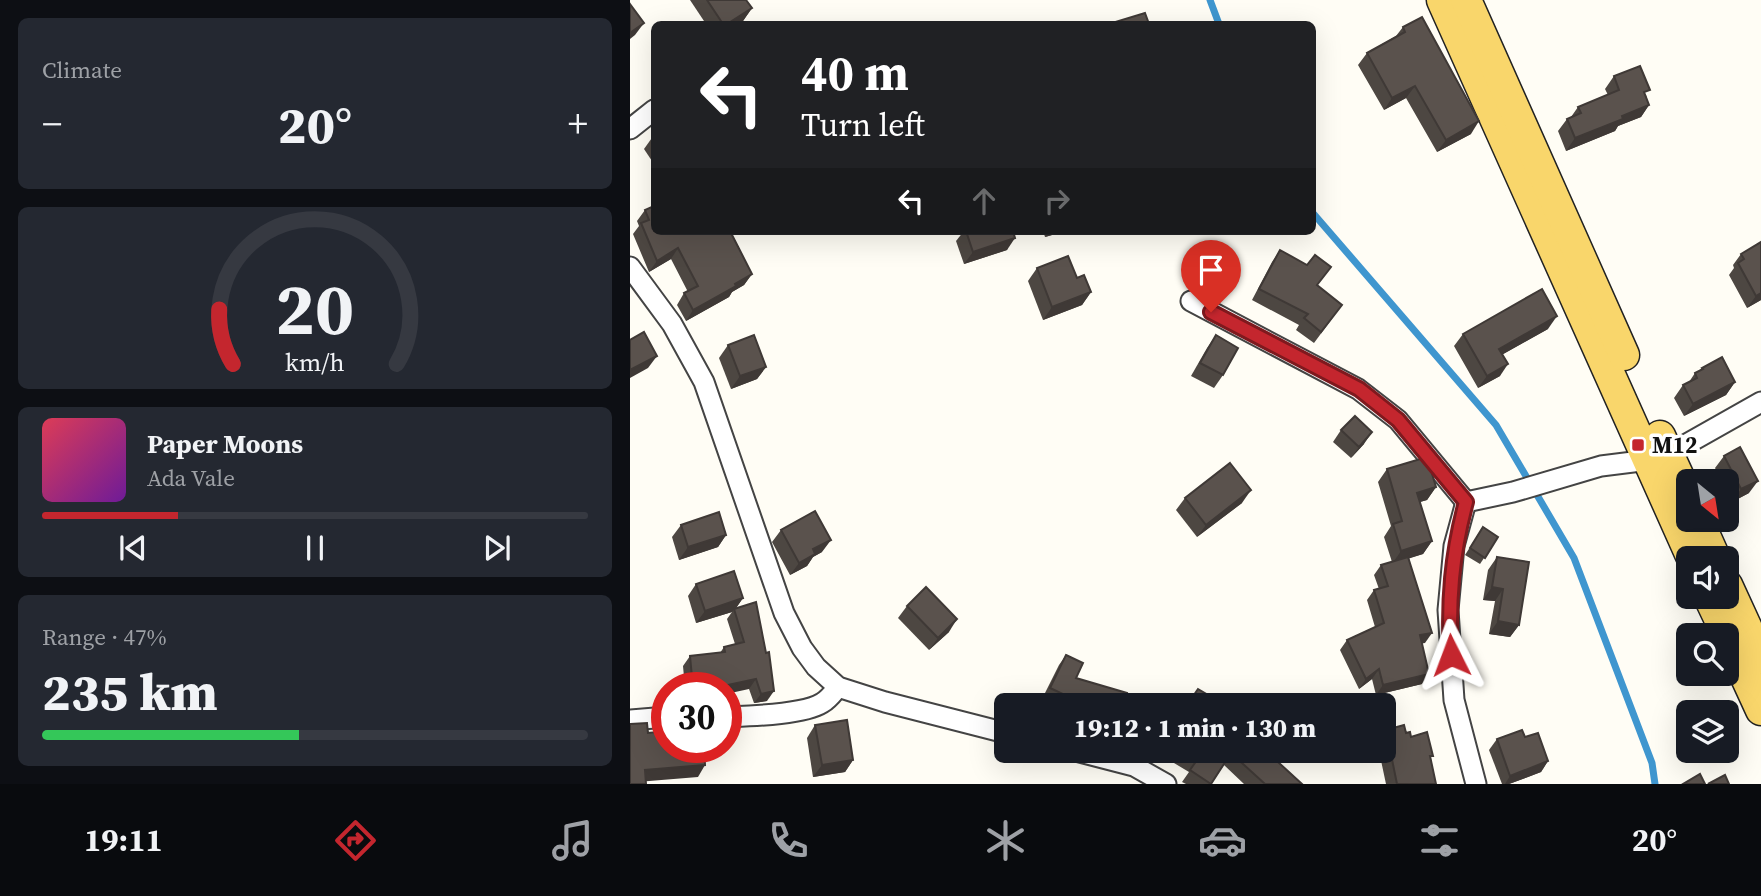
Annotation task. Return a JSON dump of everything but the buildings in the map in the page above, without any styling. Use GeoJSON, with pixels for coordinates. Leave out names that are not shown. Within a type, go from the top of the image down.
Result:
{"type":"FeatureCollection","features":[{"type":"Feature","properties":{"kind":"main road"},"geometry":{"type":"LineString","coordinates":[[1442,0],[1659,457],[1676,481]]}},
{"type":"Feature","properties":{"kind":"main road"},"geometry":{"type":"LineString","coordinates":[[1465,0],[1659,457],[1688,546]]}},
{"type":"Feature","properties":{"kind":"main road"},"geometry":{"type":"LineString","coordinates":[[1738,609],[1761,659]]}},
{"type":"Feature","properties":{"kind":"main road"},"geometry":{"type":"LineString","coordinates":[[1739,662],[1761,710]]}},
{"type":"Feature","properties":{"kind":"street"},"geometry":{"type":"LineString","coordinates":[[630,129],[651,112]]}},
{"type":"Feature","properties":{"kind":"street"},"geometry":{"type":"LineString","coordinates":[[630,267],[671,324],[704,382],[784,613],[802,648],[816,667],[838,687],[994,730]]}},
{"type":"Feature","properties":{"kind":"street"},"geometry":{"type":"LineString","coordinates":[[1191,301],[1359,389],[1398,420],[1466,502]]}},
{"type":"Feature","properties":{"kind":"street"},"geometry":{"type":"LineString","coordinates":[[1466,502],[1513,492],[1601,466],[1659,457],[1761,402]]}},
{"type":"Feature","properties":{"kind":"street"},"geometry":{"type":"LineString","coordinates":[[1466,502],[1454,546],[1448,610],[1454,699],[1476,784]]}},
{"type":"Feature","properties":{"kind":"street"},"geometry":{"type":"LineString","coordinates":[[742,716],[820,705],[838,687]]}},
{"type":"Feature","properties":{"kind":"street"},"geometry":{"type":"LineString","coordinates":[[630,720],[651,719]]}},
{"type":"Feature","properties":{"kind":"street"},"geometry":{"type":"LineString","coordinates":[[1122,763],[1134,766],[1166,784]]}},
{"type":"Feature","properties":{"kind":"waterway"},"geometry":{"type":"LineString","coordinates":[[1210,0],[1218,21]]}},
{"type":"Feature","properties":{"kind":"waterway"},"geometry":{"type":"LineString","coordinates":[[1316,217],[1496,425],[1574,558],[1652,763],[1655,784]]}},
{"type":"Feature","properties":{"kind":"place","name":"M12"},"geometry":{"type":"Point","coordinates":[1638,445]}},
{"type":"Feature","properties":{"kind":"route"},"geometry":{"type":"LineString","coordinates":[[1211,312],[1359,389],[1398,420],[1466,502],[1454,546],[1448,610],[1451,655]]}}]}
